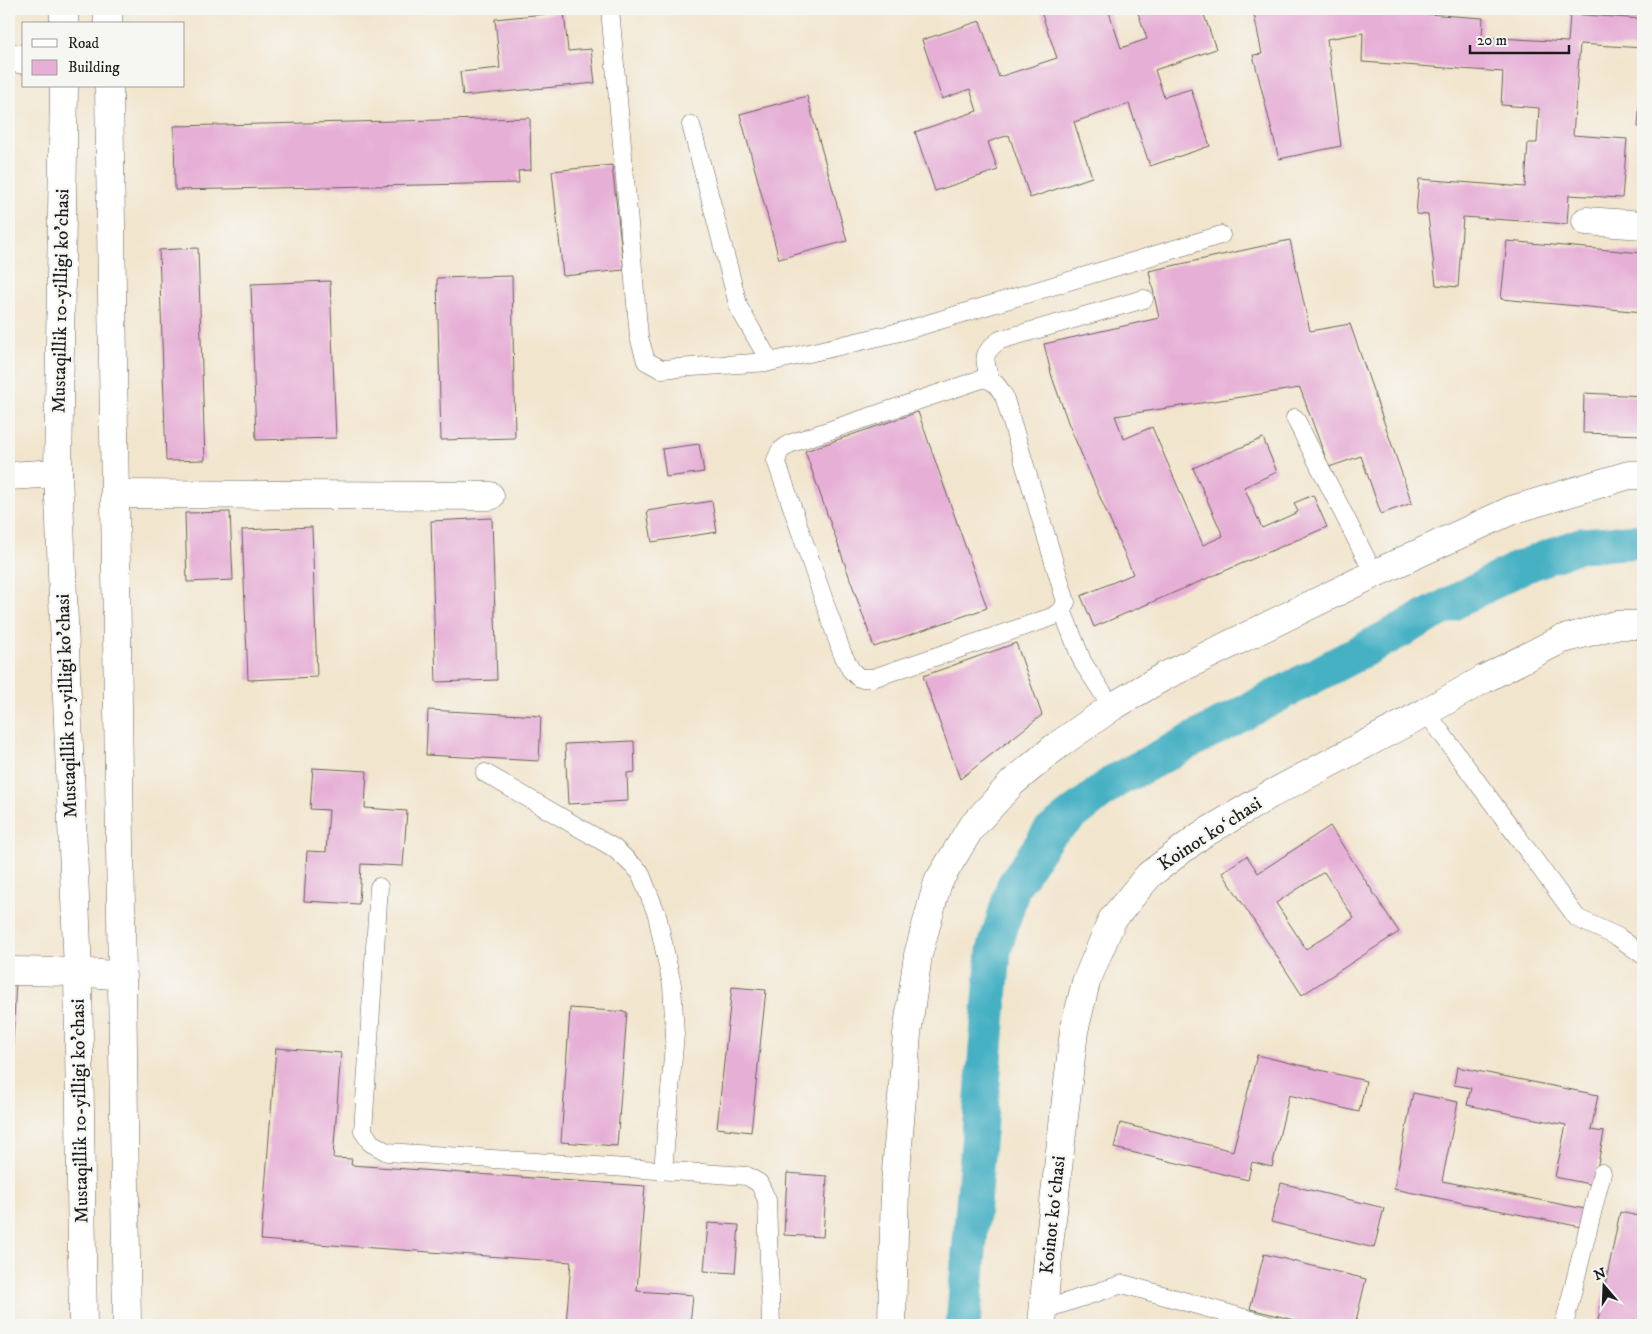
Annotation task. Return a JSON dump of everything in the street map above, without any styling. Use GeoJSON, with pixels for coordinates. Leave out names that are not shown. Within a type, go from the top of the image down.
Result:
{"type":"FeatureCollection","features":[{"type":"Feature","properties":{"kind":"street"},"geometry":{"type":"LineString","coordinates":[[64,9],[64,22]]}},
{"type":"Feature","properties":{"kind":"street"},"geometry":{"type":"LineString","coordinates":[[108,9],[108,22]]}},
{"type":"Feature","properties":{"kind":"street"},"geometry":{"type":"LineString","coordinates":[[9,57],[22,60]]}},
{"type":"Feature","properties":{"kind":"street","name":"Mustaqillik 10-yilligi ko'chasi"},"geometry":{"type":"LineString","coordinates":[[64,88],[58,473],[78,972],[82,1325]]}},
{"type":"Feature","properties":{"kind":"street"},"geometry":{"type":"LineString","coordinates":[[109,88],[128,1325]]}},
{"type":"Feature","properties":{"kind":"street"},"geometry":{"type":"LineString","coordinates":[[1586,221],[1643,225]]}},
{"type":"Feature","properties":{"kind":"street"},"geometry":{"type":"LineString","coordinates":[[9,476],[58,473]]}},
{"type":"Feature","properties":{"kind":"street"},"geometry":{"type":"LineString","coordinates":[[892,1325],[895,1184],[907,1034],[918,955],[938,882],[970,829],[1012,783],[1054,748],[1112,707],[1163,677],[1374,574],[1512,510],[1629,475],[1643,475]]}},
{"type":"Feature","properties":{"kind":"street"},"geometry":{"type":"LineString","coordinates":[[116,494],[490,496]]}},
{"type":"Feature","properties":{"kind":"street","name":"Koinot koʻchasi"},"geometry":{"type":"LineString","coordinates":[[1042,1318],[1074,1031],[1086,982],[1112,920],[1149,876],[1200,836],[1271,794],[1426,712],[1484,678],[1560,640],[1615,625],[1643,625]]}},
{"type":"Feature","properties":{"kind":"street"},"geometry":{"type":"LineString","coordinates":[[9,971],[78,972],[123,976]]}},
{"type":"Feature","properties":{"kind":"lane"},"geometry":{"type":"LineString","coordinates":[[610,9],[639,337],[646,361],[661,369],[770,362],[904,331],[1221,235]]}},
{"type":"Feature","properties":{"kind":"lane"},"geometry":{"type":"LineString","coordinates":[[691,125],[739,308],[770,362]]}},
{"type":"Feature","properties":{"kind":"lane"},"geometry":{"type":"LineString","coordinates":[[990,379],[985,360],[989,348],[1000,340],[1144,298]]}},
{"type":"Feature","properties":{"kind":"lane"},"geometry":{"type":"LineString","coordinates":[[982,378],[990,379],[997,385],[1004,396],[1066,602],[1062,610],[1052,617],[1034,624],[873,678],[859,678],[851,670],[842,653],[776,460],[780,451],[789,444],[982,378]]}},
{"type":"Feature","properties":{"kind":"lane"},"geometry":{"type":"LineString","coordinates":[[1295,418],[1374,574]]}},
{"type":"Feature","properties":{"kind":"lane"},"geometry":{"type":"LineString","coordinates":[[1062,610],[1083,663],[1112,707]]}},
{"type":"Feature","properties":{"kind":"lane"},"geometry":{"type":"LineString","coordinates":[[1426,712],[1577,918],[1618,937],[1643,955]]}},
{"type":"Feature","properties":{"kind":"lane"},"geometry":{"type":"LineString","coordinates":[[485,773],[614,848],[640,872],[657,915],[672,986],[675,1034],[663,1170]]}},
{"type":"Feature","properties":{"kind":"lane"},"geometry":{"type":"LineString","coordinates":[[379,886],[363,1131],[372,1143],[386,1152],[747,1176],[760,1183],[767,1200],[771,1325]]}},
{"type":"Feature","properties":{"kind":"lane"},"geometry":{"type":"LineString","coordinates":[[1564,1325],[1602,1174]]}},
{"type":"Feature","properties":{"kind":"lane"},"geometry":{"type":"LineString","coordinates":[[1042,1318],[1123,1284],[1268,1325]]}},
{"type":"Feature","properties":{"kind":"building"},"geometry":{"type":"Polygon","coordinates":[[[1040,9],[1108,9],[1121,48],[1147,39],[1137,10],[1202,9],[1216,49],[1155,70],[1164,97],[1191,89],[1210,146],[1150,166],[1129,104],[1074,122],[1092,177],[1030,198],[1009,135],[988,142],[998,170],[935,191],[915,132],[977,111],[970,89],[942,99],[922,40],[980,21],[999,77],[1057,58],[1040,9]]]}},
{"type":"Feature","properties":{"kind":"building"},"geometry":{"type":"Polygon","coordinates":[[[1253,9],[1363,9],[1363,12],[1366,9],[1396,9],[1398,12],[1483,18],[1482,37],[1568,42],[1570,14],[1643,19],[1643,48],[1580,44],[1573,135],[1627,139],[1622,198],[1569,195],[1567,224],[1463,217],[1458,287],[1436,285],[1428,215],[1416,214],[1419,179],[1525,187],[1528,143],[1537,143],[1539,108],[1501,105],[1503,72],[1362,62],[1363,33],[1327,39],[1341,146],[1279,159],[1253,55],[1262,54],[1253,9]]]}},
{"type":"Feature","properties":{"kind":"building"},"geometry":{"type":"Polygon","coordinates":[[[564,12],[568,51],[591,49],[595,83],[463,96],[460,72],[500,68],[495,19],[564,12]]]}},
{"type":"Feature","properties":{"kind":"building"},"geometry":{"type":"Polygon","coordinates":[[[1643,63],[1643,128],[1638,127],[1643,63]]]}},
{"type":"Feature","properties":{"kind":"building"},"geometry":{"type":"Polygon","coordinates":[[[807,96],[847,241],[779,259],[740,114],[807,96]]]}},
{"type":"Feature","properties":{"kind":"building"},"geometry":{"type":"Polygon","coordinates":[[[530,118],[531,170],[518,171],[519,183],[175,190],[174,126],[530,118]]]}},
{"type":"Feature","properties":{"kind":"building"},"geometry":{"type":"Polygon","coordinates":[[[612,165],[624,270],[563,276],[552,171],[612,165]]]}},
{"type":"Feature","properties":{"kind":"building"},"geometry":{"type":"Polygon","coordinates":[[[1290,240],[1310,331],[1350,324],[1412,503],[1381,514],[1361,456],[1329,467],[1300,388],[1115,416],[1124,439],[1152,427],[1203,545],[1223,536],[1193,468],[1263,438],[1277,472],[1244,487],[1262,528],[1298,512],[1294,503],[1313,495],[1327,527],[1094,627],[1081,596],[1133,574],[1069,425],[1052,377],[1044,344],[1159,318],[1149,271],[1290,240]]]}},
{"type":"Feature","properties":{"kind":"building"},"geometry":{"type":"Polygon","coordinates":[[[1507,241],[1643,253],[1643,312],[1501,299],[1507,241]]]}},
{"type":"Feature","properties":{"kind":"building"},"geometry":{"type":"Polygon","coordinates":[[[198,248],[205,460],[166,461],[159,250],[198,248]]]}},
{"type":"Feature","properties":{"kind":"building"},"geometry":{"type":"Polygon","coordinates":[[[512,276],[515,438],[441,440],[437,278],[512,276]]]}},
{"type":"Feature","properties":{"kind":"building"},"geometry":{"type":"Polygon","coordinates":[[[330,281],[336,438],[256,440],[251,284],[330,281]]]}},
{"type":"Feature","properties":{"kind":"building"},"geometry":{"type":"Polygon","coordinates":[[[1584,393],[1643,396],[1643,435],[1583,433],[1584,393]]]}},
{"type":"Feature","properties":{"kind":"building"},"geometry":{"type":"Polygon","coordinates":[[[918,412],[987,608],[874,647],[805,451],[918,412]]]}},
{"type":"Feature","properties":{"kind":"building"},"geometry":{"type":"Polygon","coordinates":[[[699,444],[704,472],[666,477],[662,449],[699,444]]]}},
{"type":"Feature","properties":{"kind":"building"},"geometry":{"type":"Polygon","coordinates":[[[712,501],[717,532],[652,542],[647,511],[712,501]]]}},
{"type":"Feature","properties":{"kind":"building"},"geometry":{"type":"Polygon","coordinates":[[[230,512],[233,580],[187,582],[185,513],[230,512]]]}},
{"type":"Feature","properties":{"kind":"building"},"geometry":{"type":"Polygon","coordinates":[[[492,518],[497,680],[436,682],[431,521],[492,518]]]}},
{"type":"Feature","properties":{"kind":"building"},"geometry":{"type":"Polygon","coordinates":[[[312,527],[317,677],[248,680],[242,530],[312,527]]]}},
{"type":"Feature","properties":{"kind":"building"},"geometry":{"type":"Polygon","coordinates":[[[1016,643],[1042,715],[960,779],[923,676],[1016,643]]]}},
{"type":"Feature","properties":{"kind":"building"},"geometry":{"type":"Polygon","coordinates":[[[428,710],[541,716],[539,761],[426,755],[428,710]]]}},
{"type":"Feature","properties":{"kind":"building"},"geometry":{"type":"Polygon","coordinates":[[[634,741],[635,772],[627,773],[628,801],[568,804],[565,744],[634,741]]]}},
{"type":"Feature","properties":{"kind":"building"},"geometry":{"type":"Polygon","coordinates":[[[313,768],[367,771],[365,808],[407,811],[403,866],[361,864],[359,904],[304,901],[307,851],[326,852],[329,810],[310,809],[313,768]]]}},
{"type":"Feature","properties":{"kind":"building"},"geometry":{"type":"Polygon","coordinates":[[[1330,826],[1399,932],[1302,995],[1222,872],[1247,856],[1258,873],[1330,826]],[[1324,872],[1276,903],[1306,949],[1354,918],[1324,872]]]}},
{"type":"Feature","properties":{"kind":"building"},"geometry":{"type":"Polygon","coordinates":[[[9,980],[16,981],[10,1097],[9,1097],[9,980]]]}},
{"type":"Feature","properties":{"kind":"building"},"geometry":{"type":"Polygon","coordinates":[[[732,987],[766,990],[751,1132],[717,1128],[732,987]]]}},
{"type":"Feature","properties":{"kind":"building"},"geometry":{"type":"Polygon","coordinates":[[[570,1008],[627,1012],[617,1146],[561,1142],[570,1008]]]}},
{"type":"Feature","properties":{"kind":"building"},"geometry":{"type":"Polygon","coordinates":[[[276,1048],[341,1053],[333,1158],[352,1159],[351,1165],[645,1186],[637,1291],[693,1295],[690,1325],[566,1325],[571,1262],[261,1240],[276,1048]]]}},
{"type":"Feature","properties":{"kind":"building"},"geometry":{"type":"Polygon","coordinates":[[[1257,1055],[1366,1081],[1359,1112],[1289,1095],[1272,1167],[1252,1162],[1248,1180],[1114,1148],[1120,1123],[1233,1151],[1257,1055]]]}},
{"type":"Feature","properties":{"kind":"building"},"geometry":{"type":"Polygon","coordinates":[[[1457,1067],[1598,1095],[1591,1130],[1604,1132],[1594,1185],[1555,1177],[1566,1125],[1467,1105],[1471,1088],[1454,1085],[1457,1067]]]}},
{"type":"Feature","properties":{"kind":"building"},"geometry":{"type":"Polygon","coordinates":[[[1413,1093],[1458,1102],[1442,1181],[1585,1209],[1581,1227],[1394,1189],[1413,1093]]]}},
{"type":"Feature","properties":{"kind":"building"},"geometry":{"type":"Polygon","coordinates":[[[787,1173],[827,1176],[823,1237],[784,1235],[787,1173]]]}},
{"type":"Feature","properties":{"kind":"building"},"geometry":{"type":"Polygon","coordinates":[[[1281,1183],[1384,1208],[1374,1248],[1271,1222],[1281,1183]]]}},
{"type":"Feature","properties":{"kind":"building"},"geometry":{"type":"Polygon","coordinates":[[[1620,1212],[1643,1217],[1643,1291],[1640,1305],[1643,1305],[1643,1325],[1597,1325],[1620,1212]]]}},
{"type":"Feature","properties":{"kind":"building"},"geometry":{"type":"Polygon","coordinates":[[[708,1223],[739,1225],[735,1273],[704,1271],[708,1223]]]}},
{"type":"Feature","properties":{"kind":"building"},"geometry":{"type":"Polygon","coordinates":[[[1264,1254],[1366,1279],[1355,1325],[1315,1325],[1250,1309],[1264,1254]]]}},
{"type":"Feature","properties":{"kind":"waterway"},"geometry":{"type":"LineString","coordinates":[[963,1325],[994,951],[1013,887],[1049,833],[1115,781],[1519,568],[1580,545],[1643,541]]}}]}
